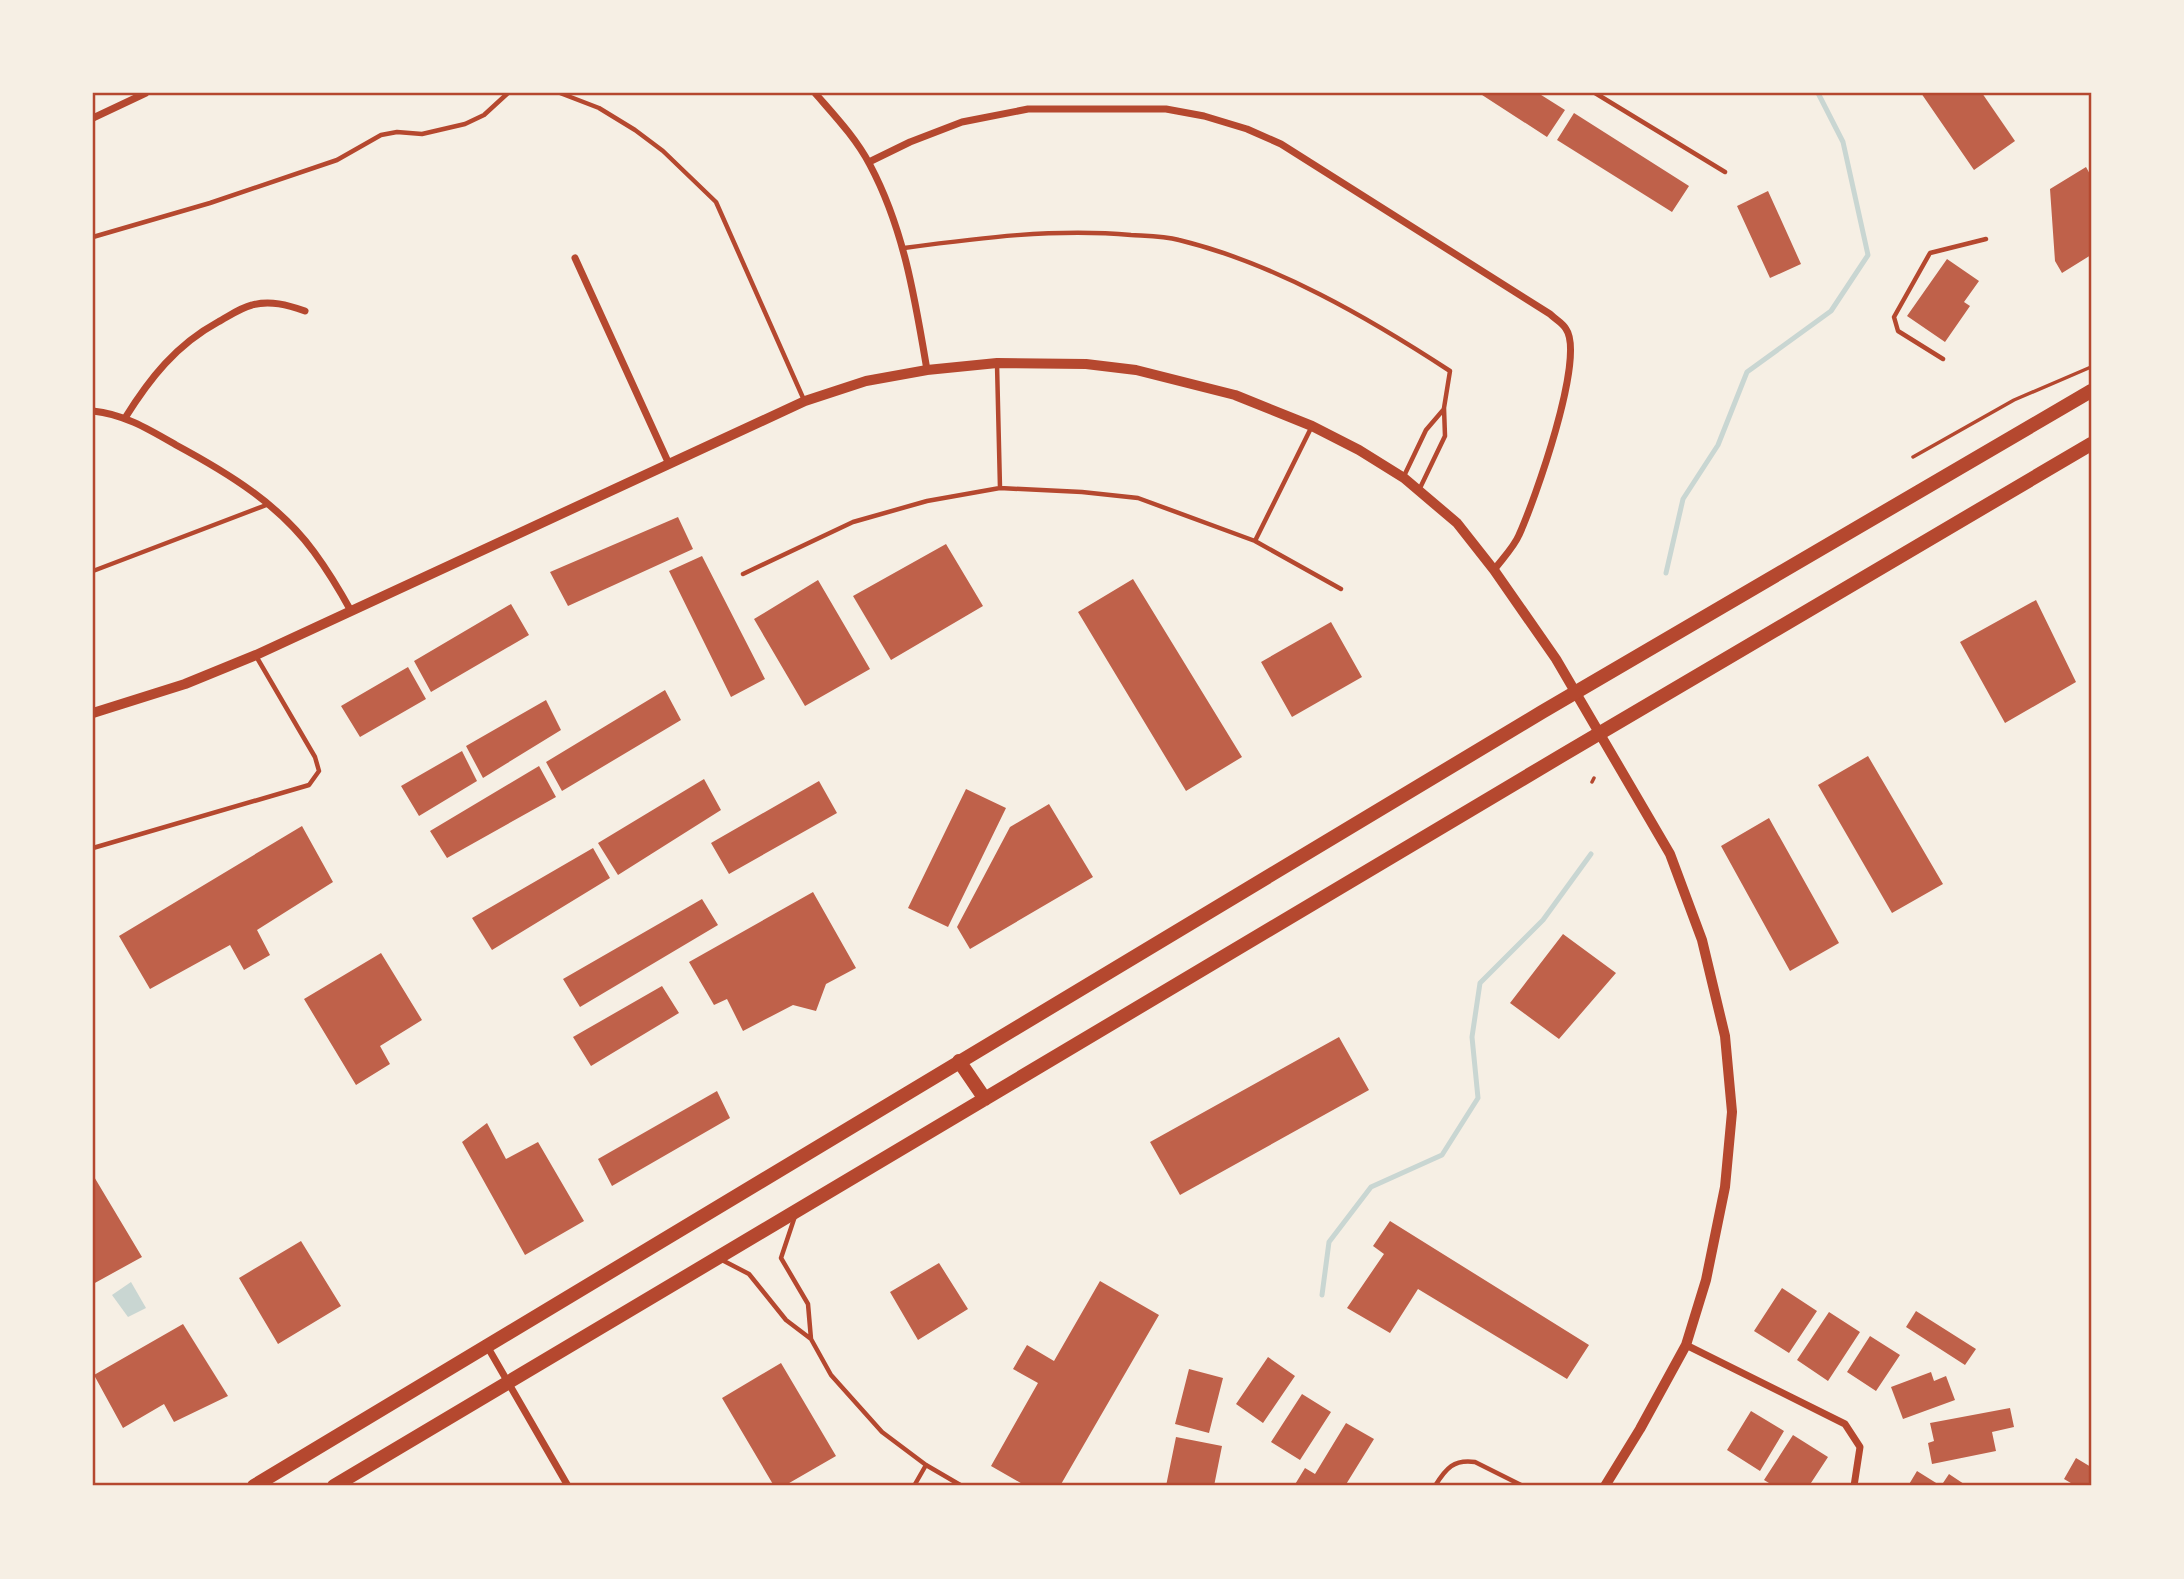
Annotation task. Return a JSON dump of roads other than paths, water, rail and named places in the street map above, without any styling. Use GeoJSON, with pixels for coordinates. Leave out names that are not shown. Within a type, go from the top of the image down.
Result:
{"type":"FeatureCollection","features":[{"type":"Feature","properties":{"kind":"main road"},"geometry":{"type":"LineString","coordinates":[[254,1486],[1576,692],[2091,391]]}},
{"type":"Feature","properties":{"kind":"main road"},"geometry":{"type":"LineString","coordinates":[[334,1486],[2091,444]]}},
{"type":"Feature","properties":{"kind":"main road"},"geometry":{"type":"LineString","coordinates":[[959,1061],[985,1099]]}},
{"type":"Feature","properties":{"kind":"street"},"geometry":{"type":"LineString","coordinates":[[93,118],[146,93]]}},
{"type":"Feature","properties":{"kind":"street"},"geometry":{"type":"LineString","coordinates":[[815,93],[839,120],[869,162],[904,248],[927,370]]}},
{"type":"Feature","properties":{"kind":"street"},"geometry":{"type":"LineString","coordinates":[[869,162],[910,142],[962,122],[1028,109],[1166,109],[1204,116],[1247,129],[1281,144],[1550,314],[1567,330],[1571,346],[1568,376],[1556,430],[1539,484],[1518,538],[1494,570]]}},
{"type":"Feature","properties":{"kind":"street"},"geometry":{"type":"LineString","coordinates":[[575,258],[669,464]]}},
{"type":"Feature","properties":{"kind":"street"},"geometry":{"type":"LineString","coordinates":[[125,418],[162,365],[200,332],[253,305],[286,305],[305,311]]}},
{"type":"Feature","properties":{"kind":"street"},"geometry":{"type":"LineString","coordinates":[[93,713],[185,684],[256,655],[804,401],[866,382],[927,370],[996,363],[1086,364],[1136,370],[1235,396],[1312,426],[1359,450],[1404,478],[1457,523],[1535,626],[1670,854],[1702,940],[1725,1036],[1732,1112],[1725,1187],[1706,1280],[1686,1345],[1605,1486]]}},
{"type":"Feature","properties":{"kind":"street"},"geometry":{"type":"LineString","coordinates":[[93,411],[125,418],[217,467],[269,504],[313,550],[351,611]]}},
{"type":"Feature","properties":{"kind":"street"},"geometry":{"type":"LineString","coordinates":[[1686,1345],[1844,1424],[1860,1447],[1854,1486]]}},
{"type":"Feature","properties":{"kind":"street"},"geometry":{"type":"LineString","coordinates":[[487,1346],[568,1486]]}},
{"type":"Feature","properties":{"kind":"lane"},"geometry":{"type":"LineString","coordinates":[[93,237],[210,203],[337,160],[380,135],[397,132],[422,134],[465,124],[484,115],[508,93]]}},
{"type":"Feature","properties":{"kind":"lane"},"geometry":{"type":"LineString","coordinates":[[561,93],[599,108],[635,130],[663,151],[716,202],[804,401]]}},
{"type":"Feature","properties":{"kind":"lane"},"geometry":{"type":"LineString","coordinates":[[1595,93],[1725,172]]}},
{"type":"Feature","properties":{"kind":"lane"},"geometry":{"type":"LineString","coordinates":[[904,248],[1034,233],[1099,232],[1177,239],[1233,256],[1287,279],[1400,338],[1450,371],[1444,408],[1445,436],[1419,491]]}},
{"type":"Feature","properties":{"kind":"lane"},"geometry":{"type":"LineString","coordinates":[[1943,359],[1898,331],[1894,317],[1930,253],[1986,239]]}},
{"type":"Feature","properties":{"kind":"lane"},"geometry":{"type":"LineString","coordinates":[[996,363],[1000,488]]}},
{"type":"Feature","properties":{"kind":"lane"},"geometry":{"type":"LineString","coordinates":[[1404,478],[1426,430],[1444,408]]}},
{"type":"Feature","properties":{"kind":"lane"},"geometry":{"type":"LineString","coordinates":[[1255,541],[1312,426]]}},
{"type":"Feature","properties":{"kind":"lane"},"geometry":{"type":"LineString","coordinates":[[743,574],[853,522],[927,501],[1000,488],[1138,498],[1255,541],[1341,589]]}},
{"type":"Feature","properties":{"kind":"lane"},"geometry":{"type":"LineString","coordinates":[[93,571],[269,504]]}},
{"type":"Feature","properties":{"kind":"lane"},"geometry":{"type":"LineString","coordinates":[[93,848],[309,785],[319,771],[315,757],[256,655]]}},
{"type":"Feature","properties":{"kind":"lane"},"geometry":{"type":"LineString","coordinates":[[797,1211],[781,1258],[808,1304],[811,1339]]}},
{"type":"Feature","properties":{"kind":"lane"},"geometry":{"type":"LineString","coordinates":[[719,1258],[749,1273],[786,1320],[811,1339],[831,1375],[882,1432],[926,1465],[962,1486]]}},
{"type":"Feature","properties":{"kind":"lane"},"geometry":{"type":"LineString","coordinates":[[1435,1486],[1451,1465],[1468,1461],[1523,1486]]}},
{"type":"Feature","properties":{"kind":"lane"},"geometry":{"type":"LineString","coordinates":[[914,1486],[926,1465]]}},
{"type":"Feature","properties":{"kind":"waterway"},"geometry":{"type":"LineString","coordinates":[[1666,573],[1683,499],[1718,445],[1747,372],[1831,311],[1868,255],[1843,142],[1818,93]]}},
{"type":"Feature","properties":{"kind":"waterway"},"geometry":{"type":"LineString","coordinates":[[1322,1295],[1329,1242],[1371,1187],[1442,1155],[1478,1098],[1472,1037],[1480,983],[1543,920],[1591,854]]}}]}
